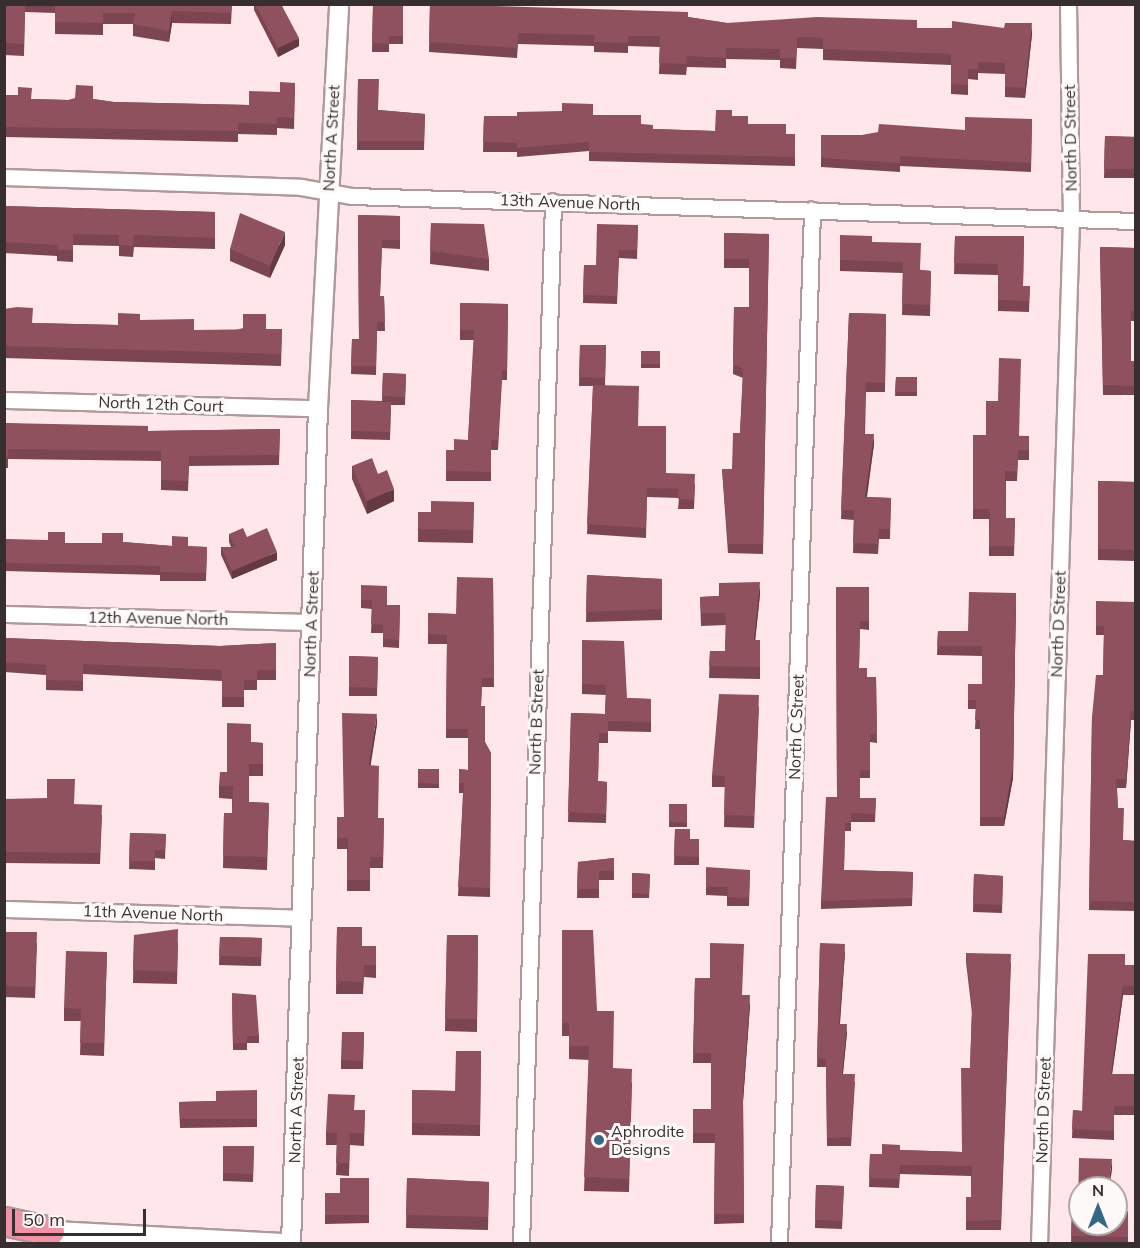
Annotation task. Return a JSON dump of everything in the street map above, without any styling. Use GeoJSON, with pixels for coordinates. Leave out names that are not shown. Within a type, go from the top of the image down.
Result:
{"type":"FeatureCollection","features":[{"type":"Feature","properties":{"kind":"highway"},"geometry":{"type":"LineString","coordinates":[[4,1221],[50,1231]]}},
{"type":"Feature","properties":{"kind":"main road"},"geometry":{"type":"LineString","coordinates":[[4,1230],[289,1244]]}},
{"type":"Feature","properties":{"kind":"street","name":"North A Street"},"geometry":{"type":"LineString","coordinates":[[289,1244],[318,408],[339,4]]}},
{"type":"Feature","properties":{"kind":"street","name":"North D Street"},"geometry":{"type":"LineString","coordinates":[[1039,1244],[1071,219],[1068,4]]}},
{"type":"Feature","properties":{"kind":"street","name":"13th Avenue North"},"geometry":{"type":"LineString","coordinates":[[4,177],[301,187],[328,193],[1136,221]]}},
{"type":"Feature","properties":{"kind":"street","name":"North B Street"},"geometry":{"type":"LineString","coordinates":[[521,1244],[553,201]]}},
{"type":"Feature","properties":{"kind":"street","name":"North C Street"},"geometry":{"type":"LineString","coordinates":[[779,1244],[812,210]]}},
{"type":"Feature","properties":{"kind":"street","name":"North 12th Court"},"geometry":{"type":"LineString","coordinates":[[4,400],[318,408]]}},
{"type":"Feature","properties":{"kind":"street","name":"12th Avenue North"},"geometry":{"type":"LineString","coordinates":[[4,614],[311,622]]}},
{"type":"Feature","properties":{"kind":"street","name":"11th Avenue North"},"geometry":{"type":"LineString","coordinates":[[4,909],[302,918]]}},
{"type":"Feature","properties":{"kind":"building"},"geometry":{"type":"Polygon","coordinates":[[[4,4],[25,4],[24,44],[4,43],[4,4]]]}},
{"type":"Feature","properties":{"kind":"building"},"geometry":{"type":"Polygon","coordinates":[[[55,4],[232,4],[231,13],[172,11],[169,31],[133,24],[135,13],[103,13],[103,23],[55,22],[55,4]]]}},
{"type":"Feature","properties":{"kind":"building"},"geometry":{"type":"Polygon","coordinates":[[[255,4],[281,4],[299,38],[278,48],[255,4]]]}},
{"type":"Feature","properties":{"kind":"building"},"geometry":{"type":"Polygon","coordinates":[[[430,4],[688,12],[688,17],[727,23],[817,17],[917,20],[917,28],[952,28],[952,21],[1004,28],[1005,23],[1032,23],[1025,88],[1005,87],[1005,63],[978,62],[978,69],[968,69],[968,85],[951,84],[951,54],[823,49],[823,38],[797,37],[796,58],[780,58],[780,49],[726,48],[726,58],[687,56],[686,64],[659,63],[660,36],[628,36],[628,43],[594,42],[595,35],[518,33],[517,48],[429,42],[430,4]]]}},
{"type":"Feature","properties":{"kind":"building"},"geometry":{"type":"Polygon","coordinates":[[[373,5],[403,5],[403,36],[389,36],[389,44],[372,43],[373,5]]]}},
{"type":"Feature","properties":{"kind":"building"},"geometry":{"type":"Polygon","coordinates":[[[358,79],[379,79],[378,110],[425,114],[424,141],[357,141],[358,79]]]}},
{"type":"Feature","properties":{"kind":"building"},"geometry":{"type":"Polygon","coordinates":[[[280,82],[295,83],[294,118],[277,117],[277,124],[238,123],[238,131],[6,127],[6,121],[4,121],[4,95],[18,95],[18,87],[32,88],[31,99],[68,100],[75,98],[76,85],[93,86],[93,99],[114,102],[249,105],[249,91],[280,92],[280,82]]]}},
{"type":"Feature","properties":{"kind":"building"},"geometry":{"type":"Polygon","coordinates":[[[562,103],[593,104],[593,115],[641,115],[641,124],[653,125],[653,129],[715,131],[716,110],[732,110],[732,116],[748,116],[748,124],[786,124],[786,134],[795,134],[795,157],[589,152],[589,142],[517,148],[517,143],[483,142],[484,116],[517,116],[517,112],[562,111],[562,103]]]}},
{"type":"Feature","properties":{"kind":"building"},"geometry":{"type":"Polygon","coordinates":[[[965,117],[1032,119],[1031,163],[900,156],[900,163],[821,158],[821,135],[862,135],[878,132],[879,124],[965,130],[965,117]]]}},
{"type":"Feature","properties":{"kind":"building"},"geometry":{"type":"Polygon","coordinates":[[[1105,136],[1136,137],[1136,169],[1104,169],[1105,136]]]}},
{"type":"Feature","properties":{"kind":"building"},"geometry":{"type":"Polygon","coordinates":[[[4,206],[215,212],[215,238],[134,235],[133,246],[119,245],[119,235],[73,234],[73,250],[57,250],[58,245],[4,242],[4,206]]]}},
{"type":"Feature","properties":{"kind":"building"},"geometry":{"type":"Polygon","coordinates":[[[240,213],[285,232],[270,266],[230,249],[240,213]]]}},
{"type":"Feature","properties":{"kind":"building"},"geometry":{"type":"Polygon","coordinates":[[[358,215],[400,216],[400,240],[382,240],[380,296],[384,296],[385,322],[377,322],[376,366],[351,366],[352,339],[359,339],[358,215]]]}},
{"type":"Feature","properties":{"kind":"building"},"geometry":{"type":"Polygon","coordinates":[[[431,223],[484,224],[489,259],[430,251],[431,223]]]}},
{"type":"Feature","properties":{"kind":"building"},"geometry":{"type":"Polygon","coordinates":[[[597,224],[638,225],[637,250],[619,250],[617,296],[583,295],[584,265],[596,265],[597,224]]]}},
{"type":"Feature","properties":{"kind":"building"},"geometry":{"type":"Polygon","coordinates":[[[724,233],[769,234],[763,544],[728,544],[722,469],[732,469],[733,433],[740,433],[743,369],[733,364],[734,307],[749,307],[749,259],[724,259],[724,233]]]}},
{"type":"Feature","properties":{"kind":"building"},"geometry":{"type":"Polygon","coordinates":[[[840,235],[872,236],[872,242],[921,243],[920,270],[931,271],[930,305],[902,304],[903,262],[840,260],[840,235]]]}},
{"type":"Feature","properties":{"kind":"building"},"geometry":{"type":"Polygon","coordinates":[[[955,236],[1024,236],[1023,286],[1030,286],[1029,301],[998,300],[998,264],[954,263],[955,236]]]}},
{"type":"Feature","properties":{"kind":"building"},"geometry":{"type":"Polygon","coordinates":[[[1100,247],[1136,248],[1136,311],[1131,311],[1131,361],[1136,361],[1136,386],[1103,385],[1100,247]]]}},
{"type":"Feature","properties":{"kind":"building"},"geometry":{"type":"Polygon","coordinates":[[[460,303],[508,304],[507,370],[502,370],[498,440],[491,440],[491,472],[446,471],[446,450],[454,450],[454,439],[468,440],[474,330],[460,330],[460,303]]]}},
{"type":"Feature","properties":{"kind":"building"},"geometry":{"type":"Polygon","coordinates":[[[33,308],[32,323],[118,325],[118,313],[140,314],[140,320],[194,319],[194,330],[236,330],[243,328],[243,314],[266,314],[266,329],[282,329],[281,354],[4,346],[4,309],[33,308]]]}},
{"type":"Feature","properties":{"kind":"building"},"geometry":{"type":"Polygon","coordinates":[[[849,313],[886,314],[885,383],[866,382],[864,434],[874,434],[865,497],[891,498],[890,529],[879,529],[878,544],[853,543],[854,510],[841,510],[849,313]]]}},
{"type":"Feature","properties":{"kind":"building"},"geometry":{"type":"Polygon","coordinates":[[[580,345],[606,345],[605,378],[579,377],[580,345]]]}},
{"type":"Feature","properties":{"kind":"building"},"geometry":{"type":"Polygon","coordinates":[[[641,351],[660,351],[660,364],[641,364],[641,351]]]}},
{"type":"Feature","properties":{"kind":"building"},"geometry":{"type":"Polygon","coordinates":[[[999,358],[1021,359],[1019,436],[1029,436],[1029,450],[1018,450],[1017,472],[1005,471],[1006,518],[1015,518],[1014,546],[989,546],[990,509],[973,509],[973,435],[986,435],[986,401],[998,401],[999,358]]]}},
{"type":"Feature","properties":{"kind":"building"},"geometry":{"type":"Polygon","coordinates":[[[383,373],[406,374],[405,397],[382,396],[383,373]]]}},
{"type":"Feature","properties":{"kind":"building"},"geometry":{"type":"Polygon","coordinates":[[[896,377],[917,377],[917,392],[895,392],[896,377]]]}},
{"type":"Feature","properties":{"kind":"building"},"geometry":{"type":"Polygon","coordinates":[[[593,385],[639,386],[638,426],[666,426],[666,473],[695,474],[694,500],[678,499],[679,489],[647,488],[646,528],[587,524],[593,385]]]}},
{"type":"Feature","properties":{"kind":"building"},"geometry":{"type":"Polygon","coordinates":[[[351,400],[391,402],[390,432],[351,431],[351,400]]]}},
{"type":"Feature","properties":{"kind":"building"},"geometry":{"type":"Polygon","coordinates":[[[4,423],[148,426],[148,431],[280,429],[279,455],[189,456],[188,481],[161,480],[161,451],[8,449],[8,458],[4,458],[4,423]]]}},
{"type":"Feature","properties":{"kind":"building"},"geometry":{"type":"Polygon","coordinates":[[[372,458],[378,474],[387,470],[394,489],[367,501],[352,466],[372,458]]]}},
{"type":"Feature","properties":{"kind":"building"},"geometry":{"type":"Polygon","coordinates":[[[1098,481],[1136,482],[1136,550],[1098,549],[1098,481]]]}},
{"type":"Feature","properties":{"kind":"building"},"geometry":{"type":"Polygon","coordinates":[[[431,501],[474,502],[473,530],[418,529],[418,512],[431,512],[431,501]]]}},
{"type":"Feature","properties":{"kind":"building"},"geometry":{"type":"Polygon","coordinates":[[[243,528],[247,537],[267,528],[277,552],[232,571],[221,547],[235,547],[229,534],[243,528]]]}},
{"type":"Feature","properties":{"kind":"building"},"geometry":{"type":"Polygon","coordinates":[[[48,532],[65,532],[65,543],[102,543],[102,533],[123,533],[123,542],[172,546],[172,536],[188,537],[188,546],[207,547],[206,573],[160,572],[160,566],[4,563],[4,539],[48,540],[48,532]]]}},
{"type":"Feature","properties":{"kind":"building"},"geometry":{"type":"Polygon","coordinates":[[[587,575],[662,579],[662,609],[586,612],[587,575]]]}},
{"type":"Feature","properties":{"kind":"building"},"geometry":{"type":"Polygon","coordinates":[[[457,577],[493,578],[494,678],[482,678],[481,706],[485,706],[485,742],[491,753],[490,888],[458,887],[464,783],[459,783],[459,769],[468,770],[468,729],[446,729],[447,635],[428,634],[428,613],[456,614],[457,577]]]}},
{"type":"Feature","properties":{"kind":"building"},"geometry":{"type":"Polygon","coordinates":[[[760,582],[754,640],[760,640],[760,667],[709,666],[710,651],[725,651],[726,613],[701,613],[700,597],[720,596],[719,583],[760,582]]]}},
{"type":"Feature","properties":{"kind":"building"},"geometry":{"type":"Polygon","coordinates":[[[361,585],[387,586],[387,605],[400,605],[399,640],[383,639],[383,625],[371,624],[372,600],[361,600],[361,585]]]}},
{"type":"Feature","properties":{"kind":"building"},"geometry":{"type":"Polygon","coordinates":[[[836,587],[869,587],[869,621],[860,621],[859,668],[867,668],[867,677],[876,677],[877,734],[870,734],[870,770],[860,770],[860,798],[876,798],[875,814],[851,813],[851,823],[845,823],[844,870],[913,872],[912,898],[821,901],[826,797],[837,797],[836,587]]]}},
{"type":"Feature","properties":{"kind":"building"},"geometry":{"type":"Polygon","coordinates":[[[969,592],[1016,593],[1013,768],[1004,817],[980,817],[980,720],[975,720],[976,700],[968,700],[968,684],[982,684],[982,646],[937,646],[938,631],[968,631],[969,592]]]}},
{"type":"Feature","properties":{"kind":"building"},"geometry":{"type":"Polygon","coordinates":[[[1096,601],[1135,602],[1136,711],[1131,711],[1126,779],[1116,779],[1118,808],[1124,808],[1123,840],[1136,841],[1135,902],[1089,901],[1092,717],[1096,675],[1103,675],[1104,626],[1096,626],[1096,601]]]}},
{"type":"Feature","properties":{"kind":"building"},"geometry":{"type":"Polygon","coordinates":[[[4,638],[220,646],[276,643],[276,670],[257,670],[257,680],[244,680],[244,697],[222,697],[222,670],[83,664],[83,681],[46,680],[46,665],[4,662],[4,638]]]}},
{"type":"Feature","properties":{"kind":"building"},"geometry":{"type":"Polygon","coordinates":[[[582,640],[624,641],[627,698],[651,699],[651,722],[608,721],[608,733],[599,733],[598,781],[607,782],[606,814],[568,812],[571,713],[605,714],[606,685],[582,684],[582,640]]]}},
{"type":"Feature","properties":{"kind":"building"},"geometry":{"type":"Polygon","coordinates":[[[349,656],[378,657],[377,688],[349,687],[349,656]]]}},
{"type":"Feature","properties":{"kind":"building"},"geometry":{"type":"Polygon","coordinates":[[[719,694],[759,695],[754,816],[724,815],[725,776],[712,775],[719,694]]]}},
{"type":"Feature","properties":{"kind":"building"},"geometry":{"type":"Polygon","coordinates":[[[342,713],[377,714],[369,765],[379,766],[378,818],[384,818],[383,857],[370,857],[370,880],[347,880],[348,838],[337,838],[337,817],[344,817],[342,713]]]}},
{"type":"Feature","properties":{"kind":"building"},"geometry":{"type":"Polygon","coordinates":[[[227,723],[251,724],[251,742],[263,743],[263,764],[249,764],[249,802],[269,803],[267,857],[223,856],[224,813],[232,813],[233,786],[219,786],[220,772],[227,772],[227,723]]]}},
{"type":"Feature","properties":{"kind":"building"},"geometry":{"type":"Polygon","coordinates":[[[418,769],[439,769],[439,784],[418,783],[418,769]]]}},
{"type":"Feature","properties":{"kind":"building"},"geometry":{"type":"Polygon","coordinates":[[[47,779],[75,779],[74,804],[102,805],[100,853],[4,852],[4,799],[47,798],[47,779]]]}},
{"type":"Feature","properties":{"kind":"building"},"geometry":{"type":"Polygon","coordinates":[[[669,804],[687,804],[687,823],[669,822],[669,804]]]}},
{"type":"Feature","properties":{"kind":"building"},"geometry":{"type":"Polygon","coordinates":[[[675,829],[690,829],[690,839],[699,839],[699,857],[674,856],[675,829]]]}},
{"type":"Feature","properties":{"kind":"building"},"geometry":{"type":"Polygon","coordinates":[[[130,833],[166,834],[165,850],[155,850],[155,861],[129,861],[130,833]]]}},
{"type":"Feature","properties":{"kind":"building"},"geometry":{"type":"Polygon","coordinates":[[[614,858],[614,871],[599,871],[599,889],[577,889],[578,862],[614,858]]]}},
{"type":"Feature","properties":{"kind":"building"},"geometry":{"type":"Polygon","coordinates":[[[706,867],[750,870],[749,898],[727,897],[728,887],[706,887],[706,867]]]}},
{"type":"Feature","properties":{"kind":"building"},"geometry":{"type":"Polygon","coordinates":[[[632,873],[650,874],[649,894],[632,893],[632,873]]]}},
{"type":"Feature","properties":{"kind":"building"},"geometry":{"type":"Polygon","coordinates":[[[974,874],[1003,876],[1002,905],[973,904],[974,874]]]}},
{"type":"Feature","properties":{"kind":"building"},"geometry":{"type":"Polygon","coordinates":[[[337,927],[362,927],[362,946],[376,946],[376,965],[364,965],[363,982],[336,981],[337,927]]]}},
{"type":"Feature","properties":{"kind":"building"},"geometry":{"type":"Polygon","coordinates":[[[178,929],[177,972],[133,970],[134,935],[178,929]]]}},
{"type":"Feature","properties":{"kind":"building"},"geometry":{"type":"Polygon","coordinates":[[[562,930],[593,930],[597,1011],[614,1011],[613,1068],[632,1069],[629,1179],[584,1177],[589,1046],[569,1046],[569,1023],[562,1023],[562,930]]]}},
{"type":"Feature","properties":{"kind":"building"},"geometry":{"type":"Polygon","coordinates":[[[4,932],[37,932],[35,987],[4,986],[4,932]]]}},
{"type":"Feature","properties":{"kind":"building"},"geometry":{"type":"Polygon","coordinates":[[[447,935],[478,935],[477,1019],[445,1019],[447,935]]]}},
{"type":"Feature","properties":{"kind":"building"},"geometry":{"type":"Polygon","coordinates":[[[220,937],[262,938],[261,957],[219,956],[220,937]]]}},
{"type":"Feature","properties":{"kind":"building"},"geometry":{"type":"Polygon","coordinates":[[[710,943],[744,944],[742,995],[750,995],[743,1092],[744,1214],[714,1214],[715,1133],[693,1133],[693,1109],[711,1109],[711,1053],[693,1053],[695,978],[710,978],[710,943]]]}},
{"type":"Feature","properties":{"kind":"building"},"geometry":{"type":"Polygon","coordinates":[[[820,943],[845,944],[839,1024],[847,1024],[842,1074],[855,1074],[851,1137],[827,1138],[826,1059],[817,1058],[820,943]]]}},
{"type":"Feature","properties":{"kind":"building"},"geometry":{"type":"Polygon","coordinates":[[[66,951],[107,952],[104,1043],[80,1043],[81,1009],[64,1008],[66,951]]]}},
{"type":"Feature","properties":{"kind":"building"},"geometry":{"type":"Polygon","coordinates":[[[966,953],[1011,954],[1001,1220],[966,1221],[966,1197],[971,1197],[972,1166],[900,1165],[899,1179],[869,1178],[870,1154],[882,1154],[882,1144],[900,1145],[900,1150],[962,1152],[961,1068],[970,1068],[972,1005],[966,953]]]}},
{"type":"Feature","properties":{"kind":"building"},"geometry":{"type":"Polygon","coordinates":[[[1088,954],[1125,954],[1125,965],[1136,965],[1136,986],[1123,986],[1111,1074],[1136,1074],[1136,1106],[1114,1106],[1114,1131],[1072,1129],[1073,1110],[1082,1111],[1088,954]]]}},
{"type":"Feature","properties":{"kind":"building"},"geometry":{"type":"Polygon","coordinates":[[[232,993],[256,995],[259,1036],[247,1036],[247,1043],[233,1043],[232,993]]]}},
{"type":"Feature","properties":{"kind":"building"},"geometry":{"type":"Polygon","coordinates":[[[342,1032],[364,1032],[363,1061],[341,1060],[342,1032]]]}},
{"type":"Feature","properties":{"kind":"building"},"geometry":{"type":"Polygon","coordinates":[[[456,1051],[481,1051],[480,1125],[412,1123],[412,1090],[455,1091],[456,1051]]]}},
{"type":"Feature","properties":{"kind":"building"},"geometry":{"type":"Polygon","coordinates":[[[257,1090],[257,1119],[180,1119],[179,1102],[216,1101],[216,1091],[257,1090]]]}},
{"type":"Feature","properties":{"kind":"building"},"geometry":{"type":"Polygon","coordinates":[[[328,1094],[355,1095],[354,1110],[365,1110],[364,1133],[350,1133],[349,1163],[336,1163],[337,1133],[326,1132],[328,1094]]]}},
{"type":"Feature","properties":{"kind":"building"},"geometry":{"type":"Polygon","coordinates":[[[223,1146],[254,1146],[253,1174],[223,1173],[223,1146]]]}},
{"type":"Feature","properties":{"kind":"building"},"geometry":{"type":"Polygon","coordinates":[[[1079,1158],[1112,1159],[1110,1176],[1079,1176],[1079,1158]]]}},
{"type":"Feature","properties":{"kind":"building"},"geometry":{"type":"Polygon","coordinates":[[[340,1178],[369,1178],[369,1215],[325,1215],[325,1193],[340,1193],[340,1178]]]}},
{"type":"Feature","properties":{"kind":"building"},"geometry":{"type":"Polygon","coordinates":[[[407,1178],[489,1182],[488,1217],[406,1215],[407,1178]]]}},
{"type":"Feature","properties":{"kind":"building"},"geometry":{"type":"Polygon","coordinates":[[[816,1185],[844,1186],[842,1221],[815,1220],[816,1185]]]}},
{"type":"Feature","properties":{"kind":"building"},"geometry":{"type":"Polygon","coordinates":[[[1071,1236],[1128,1236],[1128,1237],[1071,1236]]]}},
{"type":"Feature","properties":{"kind":"place","name":"Aphrodite Designs"},"geometry":{"type":"Point","coordinates":[599,1140]}}]}
